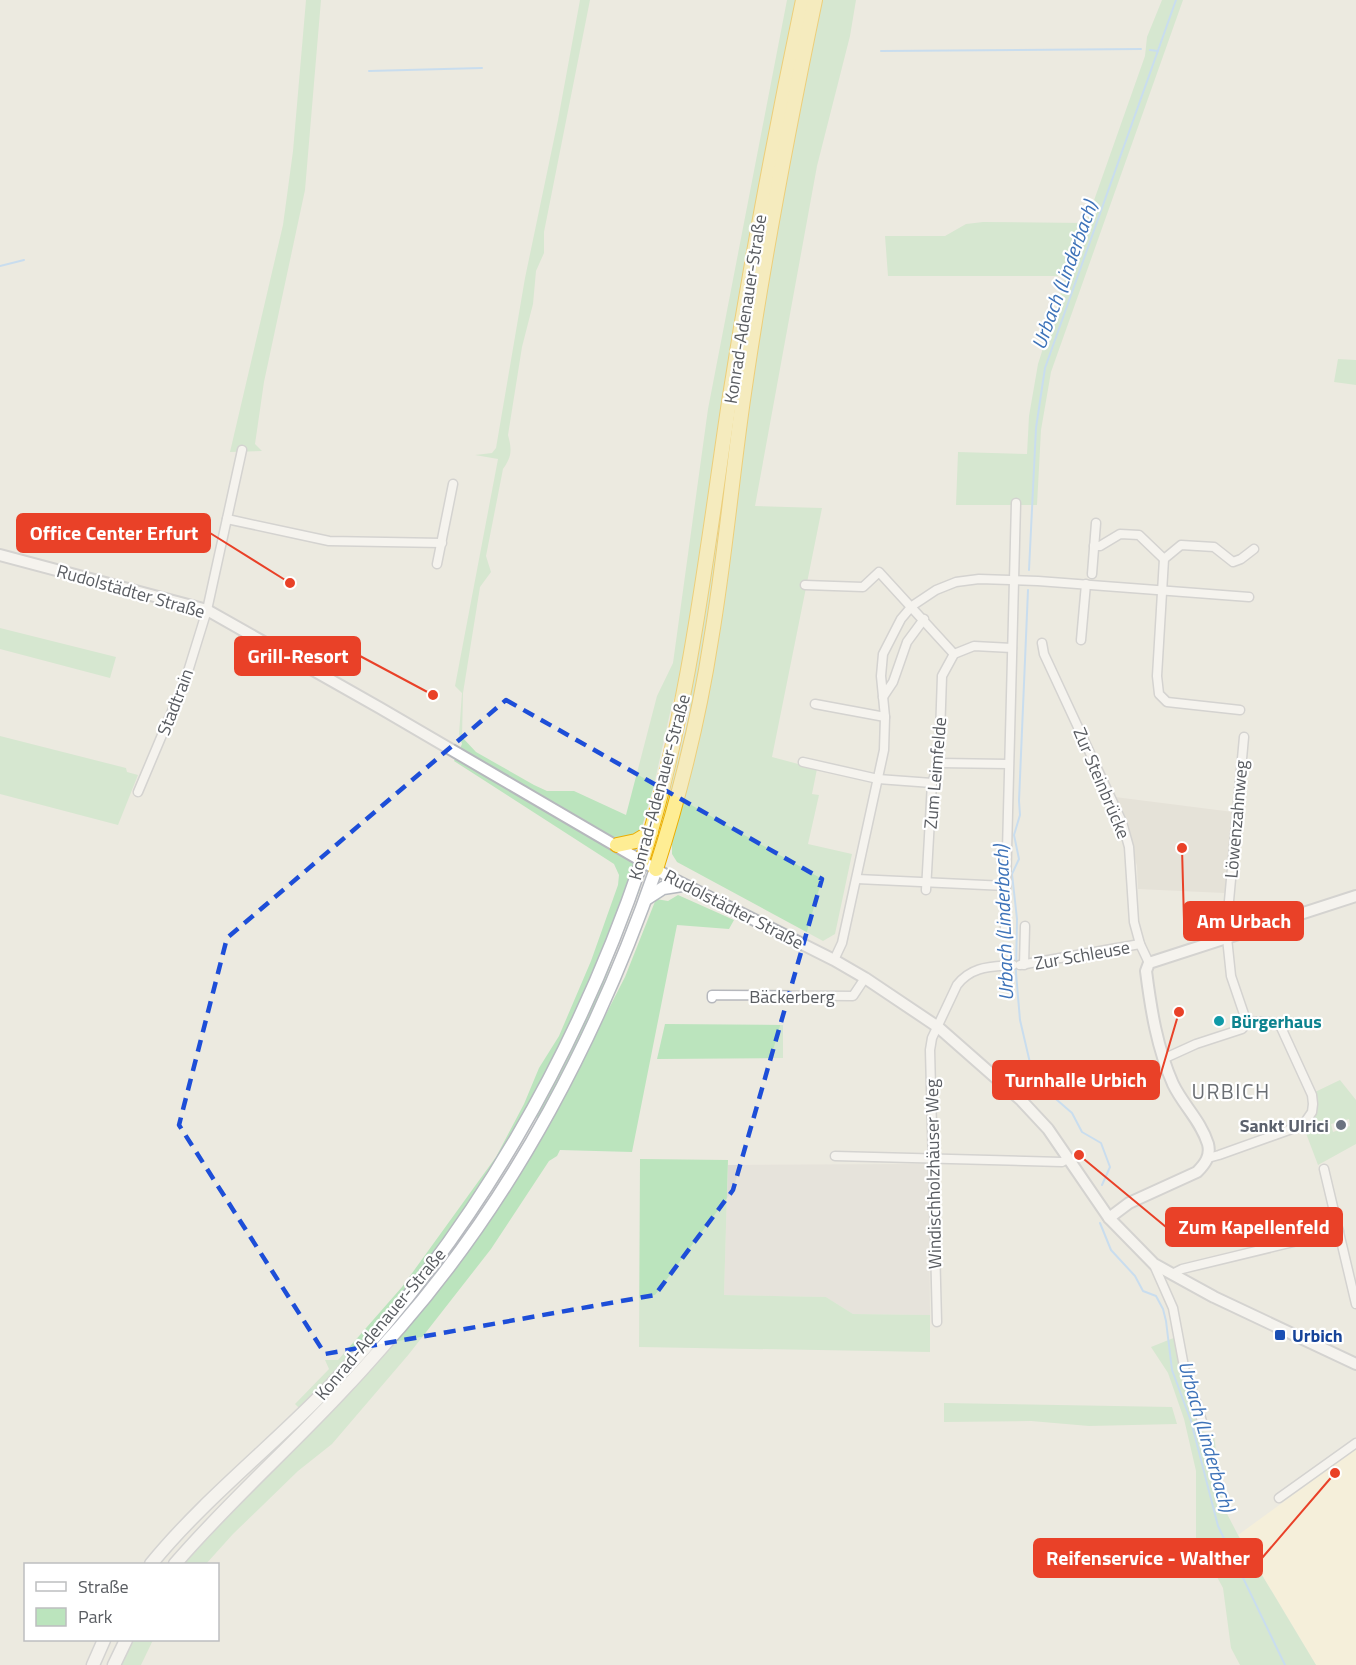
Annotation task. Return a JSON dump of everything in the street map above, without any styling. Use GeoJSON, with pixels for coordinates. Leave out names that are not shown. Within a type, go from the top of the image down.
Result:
{"type":"FeatureCollection","features":[{"type":"Feature","properties":{"kind":"highway","name":"Konrad-Adenauer-Straße"},"geometry":{"type":"LineString","coordinates":[[642,861],[674,742],[694,642],[748,285],[803,0]]}},
{"type":"Feature","properties":{"kind":"highway","name":"Konrad-Adenauer-Straße"},"geometry":{"type":"LineString","coordinates":[[656,870],[696,725],[711,641],[760,285],[784,151],[815,0]]}},
{"type":"Feature","properties":{"kind":"highway"},"geometry":{"type":"LineString","coordinates":[[617,845],[636,841],[651,832]]}},
{"type":"Feature","properties":{"kind":"main road","name":"Konrad-Adenauer-Straße"},"geometry":{"type":"LineString","coordinates":[[152,1563],[200,1510],[334,1382],[405,1301],[440,1255],[498,1169],[560,1061],[615,936],[642,861]]}},
{"type":"Feature","properties":{"kind":"main road","name":"Konrad-Adenauer-Straße"},"geometry":{"type":"LineString","coordinates":[[176,1563],[218,1516],[348,1385],[402,1324],[447,1268],[493,1203],[537,1133],[573,1066],[620,965],[656,870]]}},
{"type":"Feature","properties":{"kind":"main road"},"geometry":{"type":"LineString","coordinates":[[646,899],[663,888],[682,885]]}},
{"type":"Feature","properties":{"kind":"main road"},"geometry":{"type":"LineString","coordinates":[[93,1665],[104,1641]]}},
{"type":"Feature","properties":{"kind":"main road"},"geometry":{"type":"LineString","coordinates":[[114,1665],[126,1641]]}},
{"type":"Feature","properties":{"kind":"street","name":"Stadtrain"},"geometry":{"type":"LineString","coordinates":[[138,792],[186,678],[207,610],[242,450]]}},
{"type":"Feature","properties":{"kind":"street"},"geometry":{"type":"LineString","coordinates":[[437,564],[453,484]]}},
{"type":"Feature","properties":{"kind":"street"},"geometry":{"type":"LineString","coordinates":[[1005,928],[1016,503]]}},
{"type":"Feature","properties":{"kind":"street"},"geometry":{"type":"LineString","coordinates":[[227,519],[329,541],[442,543]]}},
{"type":"Feature","properties":{"kind":"street"},"geometry":{"type":"LineString","coordinates":[[1092,574],[1096,523]]}},
{"type":"Feature","properties":{"kind":"street"},"geometry":{"type":"LineString","coordinates":[[1094,546],[1100,546],[1120,534],[1139,535],[1164,559]]}},
{"type":"Feature","properties":{"kind":"street"},"geometry":{"type":"LineString","coordinates":[[1240,710],[1167,702],[1159,694],[1157,676],[1164,559],[1181,545],[1214,547],[1233,562],[1254,549]]}},
{"type":"Feature","properties":{"kind":"street","name":"Rudolstädter Straße"},"geometry":{"type":"LineString","coordinates":[[0,555],[154,594],[207,610],[275,647],[682,885],[834,960],[865,978],[938,1027],[1021,1100],[1048,1129],[1109,1218],[1154,1264],[1214,1297],[1356,1364]]}},
{"type":"Feature","properties":{"kind":"street"},"geometry":{"type":"LineString","coordinates":[[805,585],[863,587],[879,572],[954,654],[974,646],[1012,648]]}},
{"type":"Feature","properties":{"kind":"street"},"geometry":{"type":"LineString","coordinates":[[834,960],[842,943],[884,750],[885,717],[881,676],[883,654],[901,619],[912,606],[930,593],[956,582],[979,579],[1014,579],[1249,597]]}},
{"type":"Feature","properties":{"kind":"street"},"geometry":{"type":"LineString","coordinates":[[1081,640],[1086,584]]}},
{"type":"Feature","properties":{"kind":"street"},"geometry":{"type":"LineString","coordinates":[[883,698],[893,682],[907,642],[924,619]]}},
{"type":"Feature","properties":{"kind":"street","name":"Zur Steinbrücke"},"geometry":{"type":"LineString","coordinates":[[1042,643],[1044,654],[1122,822],[1129,847],[1133,914],[1140,945],[1149,963]]}},
{"type":"Feature","properties":{"kind":"street","name":"Zum Leimfelde"},"geometry":{"type":"LineString","coordinates":[[927,886],[932,783],[939,763],[942,676],[954,654]]}},
{"type":"Feature","properties":{"kind":"street"},"geometry":{"type":"LineString","coordinates":[[815,704],[885,717]]}},
{"type":"Feature","properties":{"kind":"street","name":"Löwenzahnweg"},"geometry":{"type":"LineString","coordinates":[[1244,737],[1228,912],[1231,976],[1247,1021]]}},
{"type":"Feature","properties":{"kind":"street"},"geometry":{"type":"LineString","coordinates":[[803,762],[878,778],[932,783]]}},
{"type":"Feature","properties":{"kind":"street"},"geometry":{"type":"LineString","coordinates":[[939,763],[1008,764]]}},
{"type":"Feature","properties":{"kind":"street"},"geometry":{"type":"LineString","coordinates":[[856,879],[927,886],[1006,886]]}},
{"type":"Feature","properties":{"kind":"street"},"geometry":{"type":"LineString","coordinates":[[1109,1218],[1129,1203],[1197,1172],[1208,1158],[1209,1152],[1203,1133],[1181,1098],[1163,1059],[1156,1037],[1146,971],[1149,963],[1356,896]]}},
{"type":"Feature","properties":{"kind":"street"},"geometry":{"type":"LineString","coordinates":[[1019,965],[1026,926]]}},
{"type":"Feature","properties":{"kind":"street","name":"Zur Schleuse"},"geometry":{"type":"LineString","coordinates":[[938,1027],[957,985],[963,977],[974,970],[1140,945]]}},
{"type":"Feature","properties":{"kind":"street","name":"Bäckerberg"},"geometry":{"type":"LineString","coordinates":[[712,998],[712,995],[853,996],[865,978]]}},
{"type":"Feature","properties":{"kind":"street"},"geometry":{"type":"LineString","coordinates":[[1163,1059],[1196,1044],[1242,1029],[1247,1021],[1279,1023],[1312,1095],[1313,1104],[1309,1119],[1303,1125],[1208,1158]]}},
{"type":"Feature","properties":{"kind":"street","name":"Windischholzhäuser Weg"},"geometry":{"type":"LineString","coordinates":[[936,1322],[930,1050],[932,1038],[938,1027]]}},
{"type":"Feature","properties":{"kind":"street"},"geometry":{"type":"LineString","coordinates":[[835,1156],[1062,1162],[1069,1158]]}},
{"type":"Feature","properties":{"kind":"street"},"geometry":{"type":"LineString","coordinates":[[1324,1169],[1356,1304]]}},
{"type":"Feature","properties":{"kind":"street"},"geometry":{"type":"LineString","coordinates":[[1172,1274],[1182,1269],[1338,1230]]}},
{"type":"Feature","properties":{"kind":"street"},"geometry":{"type":"LineString","coordinates":[[1154,1264],[1173,1308],[1185,1372],[1203,1425]]}},
{"type":"Feature","properties":{"kind":"street"},"geometry":{"type":"LineString","coordinates":[[1280,1498],[1356,1443]]}},
{"type":"Feature","properties":{"kind":"highlighted area"},"geometry":{"type":"Polygon","coordinates":[[[506,700],[822,879],[733,1190],[655,1295],[325,1354],[179,1125],[227,938],[506,700]]]}},
{"type":"Feature","properties":{"kind":"shaded area"},"geometry":{"type":"Polygon","coordinates":[[[1115,797],[1233,812],[1227,889],[1224,893],[1138,889],[1137,866],[1123,814],[1115,797]]]}},
{"type":"Feature","properties":{"kind":"shaded area"},"geometry":{"type":"Polygon","coordinates":[[[928,1164],[930,1315],[853,1314],[826,1297],[724,1295],[728,1165],[928,1164]]]}},
{"type":"Feature","properties":{"kind":"shaded area"},"geometry":{"type":"Polygon","coordinates":[[[1356,1449],[1356,1665],[1316,1665],[1238,1535],[1356,1449]]]}},
{"type":"Feature","properties":{"kind":"green space"},"geometry":{"type":"Polygon","coordinates":[[[306,0],[321,0],[305,190],[264,382],[255,444],[262,451],[230,452],[283,225],[293,151],[306,0]]]}},
{"type":"Feature","properties":{"kind":"green space"},"geometry":{"type":"Polygon","coordinates":[[[580,0],[590,0],[544,232],[544,253],[536,271],[533,304],[522,347],[508,435],[510,453],[503,469],[486,556],[491,572],[480,587],[463,693],[462,737],[476,752],[534,785],[547,791],[574,791],[626,815],[657,696],[673,663],[708,409],[787,0],[797,0],[733,333],[692,617],[680,684],[672,704],[628,885],[604,950],[560,1049],[501,1154],[444,1240],[395,1304],[343,1364],[299,1408],[295,1404],[329,1369],[325,1360],[338,1360],[402,1287],[496,1157],[524,1104],[539,1068],[559,1036],[591,961],[618,885],[619,875],[614,864],[454,761],[462,744],[459,734],[462,693],[455,686],[498,459],[475,455],[492,453],[496,448],[525,278],[580,0]]]}},
{"type":"Feature","properties":{"kind":"green space"},"geometry":{"type":"Polygon","coordinates":[[[820,0],[856,0],[850,36],[817,166],[755,506],[822,508],[772,757],[817,769],[812,794],[819,795],[808,844],[852,854],[835,934],[823,941],[677,862],[672,854],[672,845],[669,843],[685,790],[764,296],[820,0]]]}},
{"type":"Feature","properties":{"kind":"green space"},"geometry":{"type":"Polygon","coordinates":[[[1162,0],[1183,0],[1051,372],[1041,430],[1037,505],[956,505],[958,452],[1027,454],[1029,416],[1038,364],[1066,276],[888,276],[885,236],[945,236],[966,224],[983,222],[1086,223],[1145,56],[1147,37],[1162,0]]]}},
{"type":"Feature","properties":{"kind":"green space"},"geometry":{"type":"Polygon","coordinates":[[[1338,359],[1356,360],[1356,385],[1334,382],[1338,359]]]}},
{"type":"Feature","properties":{"kind":"green space"},"geometry":{"type":"Polygon","coordinates":[[[733,412],[736,412],[717,561],[692,717],[660,840],[658,839],[690,710],[690,692],[733,412]]]}},
{"type":"Feature","properties":{"kind":"green space"},"geometry":{"type":"Polygon","coordinates":[[[0,628],[116,657],[110,678],[0,649],[0,628]]]}},
{"type":"Feature","properties":{"kind":"green space"},"geometry":{"type":"Polygon","coordinates":[[[0,736],[126,768],[127,772],[138,775],[118,825],[0,794],[0,736]]]}},
{"type":"Feature","properties":{"kind":"green space"},"geometry":{"type":"Polygon","coordinates":[[[637,887],[640,889],[586,1029],[539,1119],[536,1117],[591,1004],[637,887]]]}},
{"type":"Feature","properties":{"kind":"green space"},"geometry":{"type":"Polygon","coordinates":[[[678,895],[734,920],[729,929],[677,925],[632,1152],[560,1150],[557,1156],[549,1161],[491,1249],[409,1354],[332,1444],[298,1471],[233,1534],[207,1563],[183,1563],[405,1328],[581,1063],[625,977],[656,899],[668,901],[678,895]]]}},
{"type":"Feature","properties":{"kind":"green space"},"geometry":{"type":"Polygon","coordinates":[[[665,1024],[783,1025],[783,1058],[657,1059],[665,1024]]]}},
{"type":"Feature","properties":{"kind":"green space"},"geometry":{"type":"Polygon","coordinates":[[[1340,1080],[1356,1100],[1356,1144],[1318,1165],[1304,1128],[1315,1112],[1315,1092],[1340,1080]],[[1349,1119],[1331,1124],[1333,1132],[1350,1126],[1349,1119]]]}},
{"type":"Feature","properties":{"kind":"green space"},"geometry":{"type":"Polygon","coordinates":[[[640,1159],[728,1160],[724,1295],[826,1297],[853,1314],[930,1315],[930,1352],[639,1347],[640,1159]]]}},
{"type":"Feature","properties":{"kind":"green space"},"geometry":{"type":"Polygon","coordinates":[[[1176,1337],[1180,1371],[1201,1431],[1214,1435],[1223,1506],[1316,1665],[1240,1665],[1231,1648],[1223,1588],[1196,1538],[1196,1471],[1184,1419],[1168,1373],[1151,1347],[1176,1337]]]}},
{"type":"Feature","properties":{"kind":"green space"},"geometry":{"type":"Polygon","coordinates":[[[944,1403],[1172,1407],[1177,1424],[1089,1426],[1031,1421],[944,1422],[944,1403]]]}},
{"type":"Feature","properties":{"kind":"green space"},"geometry":{"type":"Polygon","coordinates":[[[131,1641],[153,1641],[141,1665],[119,1665],[131,1641]]]}},
{"type":"Feature","properties":{"kind":"waterway","name":"Urbach (Linderbach)"},"geometry":{"type":"LineString","coordinates":[[1029,570],[1036,428],[1045,368],[1176,0]]}},
{"type":"Feature","properties":{"kind":"waterway"},"geometry":{"type":"LineString","coordinates":[[881,51],[1141,49]]}},
{"type":"Feature","properties":{"kind":"waterway","name":"Urbach (Linderbach)"},"geometry":{"type":"LineString","coordinates":[[1150,50],[1158,51]]}},
{"type":"Feature","properties":{"kind":"waterway"},"geometry":{"type":"LineString","coordinates":[[369,71],[482,68]]}},
{"type":"Feature","properties":{"kind":"waterway"},"geometry":{"type":"LineString","coordinates":[[0,266],[24,260]]}},
{"type":"Feature","properties":{"kind":"waterway","name":"Urbach (Linderbach)"},"geometry":{"type":"LineString","coordinates":[[1028,590],[1020,815],[1014,835],[1019,859],[1012,874],[1017,919],[1016,973],[1020,1020],[1034,1080],[1072,1113],[1082,1132],[1101,1143],[1110,1167],[1102,1185]]}},
{"type":"Feature","properties":{"kind":"waterway","name":"Urbach (Linderbach)"},"geometry":{"type":"LineString","coordinates":[[1100,1223],[1111,1250],[1135,1276],[1143,1291],[1156,1296],[1163,1309],[1172,1370],[1191,1421],[1218,1526],[1285,1665]]}},
{"type":"Feature","properties":{"kind":"place","name":"Office Center Erfurt"},"geometry":{"type":"Point","coordinates":[290,583]}},
{"type":"Feature","properties":{"kind":"place","name":"Grill-Resort"},"geometry":{"type":"Point","coordinates":[433,695]}},
{"type":"Feature","properties":{"kind":"place","name":"Am Urbach"},"geometry":{"type":"Point","coordinates":[1182,848]}},
{"type":"Feature","properties":{"kind":"place","name":"Turnhalle Urbich"},"geometry":{"type":"Point","coordinates":[1179,1012]}},
{"type":"Feature","properties":{"kind":"place","name":"Bürgerhaus"},"geometry":{"type":"Point","coordinates":[1219,1021]}},
{"type":"Feature","properties":{"kind":"place","name":"Sankt Ulrici"},"geometry":{"type":"Point","coordinates":[1341,1125]}},
{"type":"Feature","properties":{"kind":"place","name":"Zum Kapellenfeld"},"geometry":{"type":"Point","coordinates":[1079,1155]}},
{"type":"Feature","properties":{"kind":"place","name":"Urbich"},"geometry":{"type":"Point","coordinates":[1280,1335]}},
{"type":"Feature","properties":{"kind":"place","name":"Reifenservice - Walther"},"geometry":{"type":"Point","coordinates":[1335,1473]}},
{"type":"Feature","properties":{"kind":"district","name":"URBICH"},"geometry":{"type":"Point","coordinates":[1231,1091]}}]}
